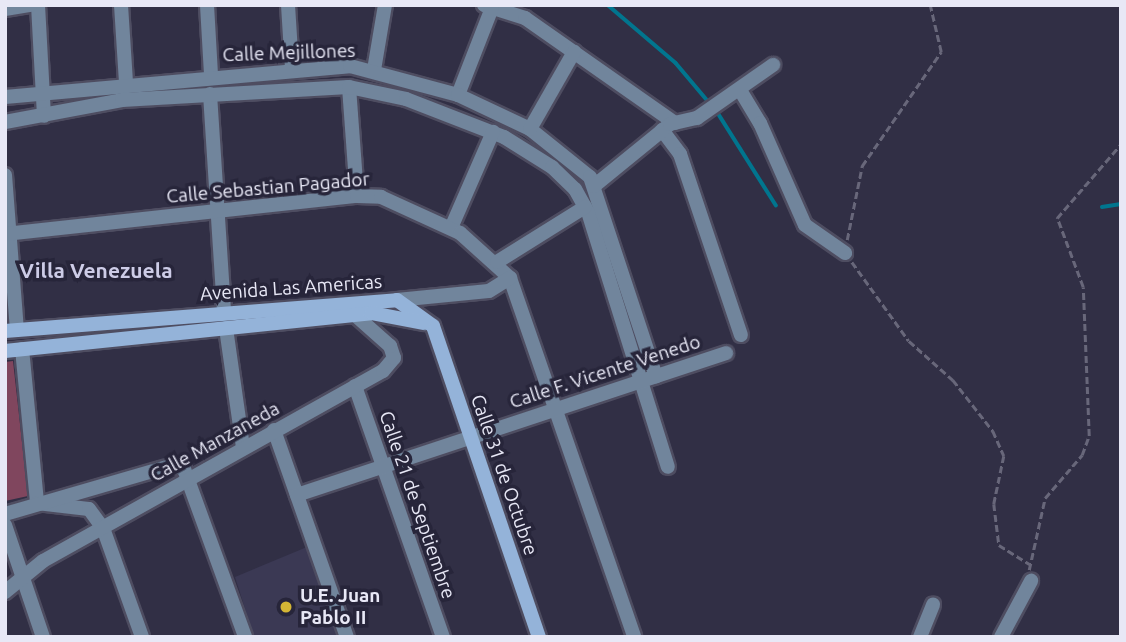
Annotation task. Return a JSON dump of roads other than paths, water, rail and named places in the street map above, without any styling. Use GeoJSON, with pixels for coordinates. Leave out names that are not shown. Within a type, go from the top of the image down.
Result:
{"type":"FeatureCollection","features":[{"type":"Feature","properties":{"kind":"main road","name":"Avenida Las Americas"},"geometry":{"type":"LineString","coordinates":[[11,331],[397,300],[433,326]]}},
{"type":"Feature","properties":{"kind":"main road","name":"Avenida Las Americas"},"geometry":{"type":"LineString","coordinates":[[5,351],[355,315],[394,314],[433,326]]}},
{"type":"Feature","properties":{"kind":"main road","name":"Calle 31 de Octubre"},"geometry":{"type":"LineString","coordinates":[[433,326],[539,637]]}},
{"type":"Feature","properties":{"kind":"street"},"geometry":{"type":"LineString","coordinates":[[5,9],[31,5]]}},
{"type":"Feature","properties":{"kind":"street"},"geometry":{"type":"LineString","coordinates":[[38,5],[44,116]]}},
{"type":"Feature","properties":{"kind":"street"},"geometry":{"type":"LineString","coordinates":[[121,5],[125,83]]}},
{"type":"Feature","properties":{"kind":"street"},"geometry":{"type":"LineString","coordinates":[[207,5],[211,75]]}},
{"type":"Feature","properties":{"kind":"street"},"geometry":{"type":"LineString","coordinates":[[288,5],[292,69]]}},
{"type":"Feature","properties":{"kind":"street"},"geometry":{"type":"LineString","coordinates":[[374,70],[385,5]]}},
{"type":"Feature","properties":{"kind":"street"},"geometry":{"type":"LineString","coordinates":[[458,95],[488,6],[525,18],[574,52],[669,126],[741,335]]}},
{"type":"Feature","properties":{"kind":"street"},"geometry":{"type":"LineString","coordinates":[[530,129],[574,52]]}},
{"type":"Feature","properties":{"kind":"street"},"geometry":{"type":"LineString","coordinates":[[594,186],[669,126],[697,118],[773,65]]}},
{"type":"Feature","properties":{"kind":"street","name":"Calle Mejillones"},"geometry":{"type":"LineString","coordinates":[[5,97],[125,83],[292,69],[374,70],[458,95],[530,129],[574,161],[594,186],[649,378]]}},
{"type":"Feature","properties":{"kind":"street"},"geometry":{"type":"LineString","coordinates":[[349,87],[357,196]]}},
{"type":"Feature","properties":{"kind":"street","name":"Calle Mejillones"},"geometry":{"type":"LineString","coordinates":[[5,122],[122,100],[349,87],[406,99],[493,132],[552,167],[585,207],[649,378]]}},
{"type":"Feature","properties":{"kind":"street"},"geometry":{"type":"LineString","coordinates":[[740,90],[760,123],[805,225],[845,253]]}},
{"type":"Feature","properties":{"kind":"street"},"geometry":{"type":"LineString","coordinates":[[210,94],[220,211],[224,312]]}},
{"type":"Feature","properties":{"kind":"street"},"geometry":{"type":"LineString","coordinates":[[451,228],[493,132]]}},
{"type":"Feature","properties":{"kind":"street"},"geometry":{"type":"LineString","coordinates":[[5,175],[11,331]]}},
{"type":"Feature","properties":{"kind":"street","name":"Calle Sebastian Pagador"},"geometry":{"type":"LineString","coordinates":[[8,234],[357,196],[381,197],[451,228],[497,262],[510,278]]}},
{"type":"Feature","properties":{"kind":"street"},"geometry":{"type":"LineString","coordinates":[[497,262],[585,207]]}},
{"type":"Feature","properties":{"kind":"street"},"geometry":{"type":"LineString","coordinates":[[397,300],[489,291],[510,278],[634,637]]}},
{"type":"Feature","properties":{"kind":"street","name":"Calle Manzaneda"},"geometry":{"type":"LineString","coordinates":[[5,592],[23,581],[43,562],[355,386],[394,358],[390,346],[355,315]]}},
{"type":"Feature","properties":{"kind":"street"},"geometry":{"type":"LineString","coordinates":[[226,328],[243,447]]}},
{"type":"Feature","properties":{"kind":"street"},"geometry":{"type":"LineString","coordinates":[[22,349],[37,503]]}},
{"type":"Feature","properties":{"kind":"street","name":"Calle F. Vicente Venedo"},"geometry":{"type":"LineString","coordinates":[[297,495],[726,353]]}},
{"type":"Feature","properties":{"kind":"street"},"geometry":{"type":"LineString","coordinates":[[649,378],[668,467]]}},
{"type":"Feature","properties":{"kind":"street","name":"Calle 21 de Septiembre"},"geometry":{"type":"LineString","coordinates":[[355,386],[443,637]]}},
{"type":"Feature","properties":{"kind":"street"},"geometry":{"type":"LineString","coordinates":[[274,430],[347,637]]}},
{"type":"Feature","properties":{"kind":"street"},"geometry":{"type":"LineString","coordinates":[[5,514],[174,465],[190,478],[245,637]]}},
{"type":"Feature","properties":{"kind":"street"},"geometry":{"type":"LineString","coordinates":[[37,503],[89,509],[103,527],[142,637]]}},
{"type":"Feature","properties":{"kind":"street"},"geometry":{"type":"LineString","coordinates":[[5,525],[43,637]]}},
{"type":"Feature","properties":{"kind":"street"},"geometry":{"type":"LineString","coordinates":[[1001,637],[1031,582]]}},
{"type":"Feature","properties":{"kind":"street"},"geometry":{"type":"LineString","coordinates":[[920,637],[933,605]]}},
{"type":"Feature","properties":{"kind":"waterway"},"geometry":{"type":"LineString","coordinates":[[608,5],[676,63],[707,100]]}},
{"type":"Feature","properties":{"kind":"waterway"},"geometry":{"type":"LineString","coordinates":[[718,113],[776,205]]}},
{"type":"Feature","properties":{"kind":"waterway"},"geometry":{"type":"LineString","coordinates":[[1102,207],[1121,204]]}},
{"type":"Feature","properties":{"kind":"place","name":"U.E. Juan Pablo II"},"geometry":{"type":"Point","coordinates":[286,607]}},
{"type":"Feature","properties":{"kind":"district","name":"Villa Venezuela"},"geometry":{"type":"Point","coordinates":[96,270]}}]}
